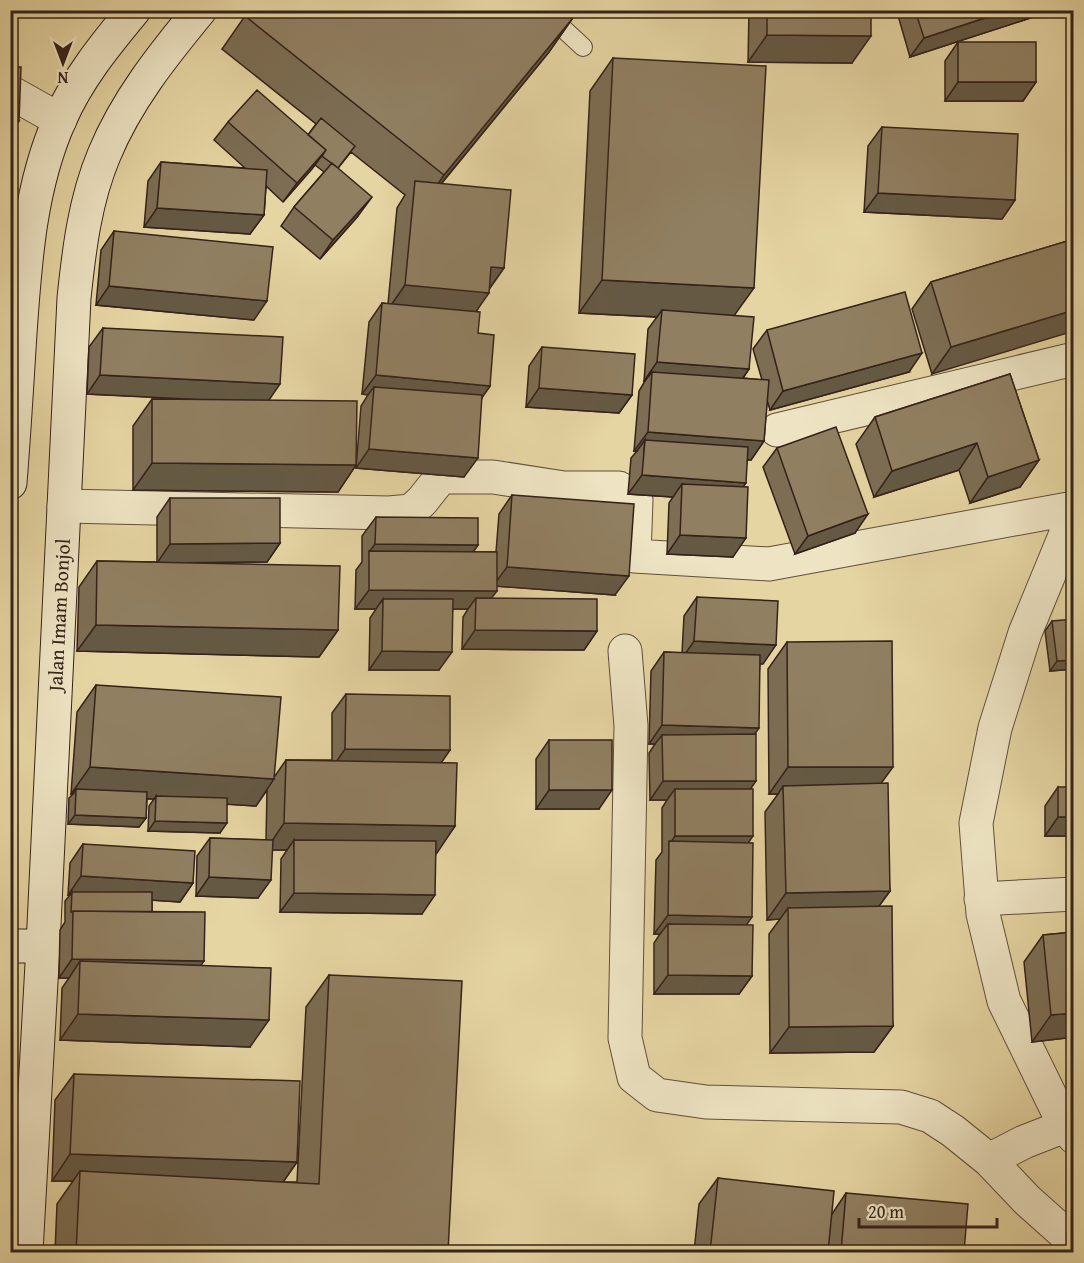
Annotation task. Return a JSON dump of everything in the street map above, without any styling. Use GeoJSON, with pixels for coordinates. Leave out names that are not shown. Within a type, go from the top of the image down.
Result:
{"type":"FeatureCollection","features":[{"type":"Feature","properties":{"kind":"street"},"geometry":{"type":"LineString","coordinates":[[10,483],[23,288],[30,226],[40,174],[60,120],[82,76],[134,10]]}},
{"type":"Feature","properties":{"kind":"street","name":"Jalan Imam Bonjol"},"geometry":{"type":"LineString","coordinates":[[26,1252],[74,298],[80,246],[89,201],[104,155],[157,63],[200,10]]}},
{"type":"Feature","properties":{"kind":"street"},"geometry":{"type":"LineString","coordinates":[[10,92],[60,120]]}},
{"type":"Feature","properties":{"kind":"street"},"geometry":{"type":"LineString","coordinates":[[777,430],[1074,359]]}},
{"type":"Feature","properties":{"kind":"street"},"geometry":{"type":"LineString","coordinates":[[64,506],[389,513],[411,511],[441,477],[494,477],[564,488],[619,488],[636,500],[634,556],[769,564],[1074,508]]}},
{"type":"Feature","properties":{"kind":"street"},"geometry":{"type":"LineString","coordinates":[[989,1160],[1014,1146],[1069,1132],[1004,1001],[982,914],[976,823],[995,728],[1026,633],[1074,514]]}},
{"type":"Feature","properties":{"kind":"street"},"geometry":{"type":"LineString","coordinates":[[625,651],[631,726],[625,1038],[634,1077],[657,1095],[706,1102],[901,1107],[930,1116],[989,1160],[1027,1200],[1074,1242]]}},
{"type":"Feature","properties":{"kind":"street"},"geometry":{"type":"LineString","coordinates":[[981,899],[1074,894]]}},
{"type":"Feature","properties":{"kind":"street"},"geometry":{"type":"LineString","coordinates":[[10,946],[43,946]]}},
{"type":"Feature","properties":{"kind":"lane"},"geometry":{"type":"LineString","coordinates":[[543,10],[583,47]]}},
{"type":"Feature","properties":{"kind":"building"},"geometry":{"type":"Polygon","coordinates":[[[250,10],[561,10],[572,19],[444,175],[245,16],[250,10]]]}},
{"type":"Feature","properties":{"kind":"building"},"geometry":{"type":"Polygon","coordinates":[[[767,10],[871,10],[871,36],[767,35],[767,10]]]}},
{"type":"Feature","properties":{"kind":"building"},"geometry":{"type":"Polygon","coordinates":[[[915,10],[1009,10],[924,38],[915,10]]]}},
{"type":"Feature","properties":{"kind":"building"},"geometry":{"type":"Polygon","coordinates":[[[958,42],[1036,42],[1036,82],[958,82],[958,42]]]}},
{"type":"Feature","properties":{"kind":"building"},"geometry":{"type":"Polygon","coordinates":[[[613,58],[766,66],[754,288],[602,280],[613,58]]]}},
{"type":"Feature","properties":{"kind":"building"},"geometry":{"type":"Polygon","coordinates":[[[10,67],[21,67],[19,121],[10,121],[10,67]]]}},
{"type":"Feature","properties":{"kind":"building"},"geometry":{"type":"Polygon","coordinates":[[[257,90],[326,150],[297,183],[228,122],[257,90]]]}},
{"type":"Feature","properties":{"kind":"building"},"geometry":{"type":"Polygon","coordinates":[[[321,118],[355,146],[338,168],[322,156],[326,150],[308,135],[321,118]]]}},
{"type":"Feature","properties":{"kind":"building"},"geometry":{"type":"Polygon","coordinates":[[[882,127],[1018,134],[1015,200],[878,193],[882,127]]]}},
{"type":"Feature","properties":{"kind":"building"},"geometry":{"type":"Polygon","coordinates":[[[161,162],[267,170],[264,215],[157,208],[161,162]]]}},
{"type":"Feature","properties":{"kind":"building"},"geometry":{"type":"Polygon","coordinates":[[[332,163],[372,197],[333,240],[294,207],[332,163]]]}},
{"type":"Feature","properties":{"kind":"building"},"geometry":{"type":"Polygon","coordinates":[[[415,181],[511,190],[504,268],[491,267],[489,293],[405,285],[415,181]]]}},
{"type":"Feature","properties":{"kind":"building"},"geometry":{"type":"Polygon","coordinates":[[[114,231],[273,247],[267,301],[109,286],[114,231]]]}},
{"type":"Feature","properties":{"kind":"building"},"geometry":{"type":"Polygon","coordinates":[[[1074,239],[1074,310],[951,347],[931,282],[1074,239]]]}},
{"type":"Feature","properties":{"kind":"building"},"geometry":{"type":"Polygon","coordinates":[[[905,292],[922,353],[783,391],[767,330],[905,292]]]}},
{"type":"Feature","properties":{"kind":"building"},"geometry":{"type":"Polygon","coordinates":[[[382,303],[480,312],[478,333],[494,335],[490,386],[376,375],[382,303]]]}},
{"type":"Feature","properties":{"kind":"building"},"geometry":{"type":"Polygon","coordinates":[[[662,310],[754,317],[749,369],[657,362],[662,310]]]}},
{"type":"Feature","properties":{"kind":"building"},"geometry":{"type":"Polygon","coordinates":[[[103,328],[283,337],[280,384],[100,375],[103,328]]]}},
{"type":"Feature","properties":{"kind":"building"},"geometry":{"type":"Polygon","coordinates":[[[542,347],[635,354],[632,395],[539,388],[542,347]]]}},
{"type":"Feature","properties":{"kind":"building"},"geometry":{"type":"Polygon","coordinates":[[[652,372],[769,380],[764,441],[648,432],[652,372]]]}},
{"type":"Feature","properties":{"kind":"building"},"geometry":{"type":"Polygon","coordinates":[[[1010,374],[1039,460],[988,477],[977,443],[892,471],[875,417],[1010,374]]]}},
{"type":"Feature","properties":{"kind":"building"},"geometry":{"type":"Polygon","coordinates":[[[374,387],[482,395],[478,458],[369,449],[374,387]]]}},
{"type":"Feature","properties":{"kind":"building"},"geometry":{"type":"Polygon","coordinates":[[[152,399],[357,401],[356,465],[152,463],[152,399]]]}},
{"type":"Feature","properties":{"kind":"building"},"geometry":{"type":"Polygon","coordinates":[[[836,427],[868,514],[808,536],[777,448],[836,427]]]}},
{"type":"Feature","properties":{"kind":"building"},"geometry":{"type":"Polygon","coordinates":[[[645,440],[748,447],[746,483],[642,475],[645,440]]]}},
{"type":"Feature","properties":{"kind":"building"},"geometry":{"type":"Polygon","coordinates":[[[682,484],[748,487],[746,538],[680,535],[682,484]]]}},
{"type":"Feature","properties":{"kind":"building"},"geometry":{"type":"Polygon","coordinates":[[[512,495],[634,504],[629,576],[507,567],[512,495]]]}},
{"type":"Feature","properties":{"kind":"building"},"geometry":{"type":"Polygon","coordinates":[[[170,498],[280,498],[280,543],[170,544],[170,498]]]}},
{"type":"Feature","properties":{"kind":"building"},"geometry":{"type":"Polygon","coordinates":[[[376,517],[478,518],[478,545],[375,544],[376,517]]]}},
{"type":"Feature","properties":{"kind":"building"},"geometry":{"type":"Polygon","coordinates":[[[369,551],[497,552],[497,591],[369,590],[369,551]]]}},
{"type":"Feature","properties":{"kind":"building"},"geometry":{"type":"Polygon","coordinates":[[[97,561],[340,566],[338,630],[96,625],[97,561]]]}},
{"type":"Feature","properties":{"kind":"building"},"geometry":{"type":"Polygon","coordinates":[[[697,597],[778,601],[776,645],[694,641],[697,597]]]}},
{"type":"Feature","properties":{"kind":"building"},"geometry":{"type":"Polygon","coordinates":[[[476,598],[597,599],[597,631],[475,630],[476,598]]]}},
{"type":"Feature","properties":{"kind":"building"},"geometry":{"type":"Polygon","coordinates":[[[383,599],[453,599],[452,652],[382,651],[383,599]]]}},
{"type":"Feature","properties":{"kind":"building"},"geometry":{"type":"Polygon","coordinates":[[[1074,619],[1074,660],[1057,661],[1052,621],[1074,619]]]}},
{"type":"Feature","properties":{"kind":"building"},"geometry":{"type":"Polygon","coordinates":[[[892,641],[893,767],[788,767],[787,642],[892,641]]]}},
{"type":"Feature","properties":{"kind":"building"},"geometry":{"type":"Polygon","coordinates":[[[664,652],[760,655],[759,728],[662,725],[664,652]]]}},
{"type":"Feature","properties":{"kind":"building"},"geometry":{"type":"Polygon","coordinates":[[[96,685],[281,697],[274,779],[90,767],[96,685]]]}},
{"type":"Feature","properties":{"kind":"building"},"geometry":{"type":"Polygon","coordinates":[[[346,694],[450,696],[450,750],[345,749],[346,694]]]}},
{"type":"Feature","properties":{"kind":"building"},"geometry":{"type":"Polygon","coordinates":[[[756,734],[756,781],[663,781],[662,735],[756,734]]]}},
{"type":"Feature","properties":{"kind":"building"},"geometry":{"type":"Polygon","coordinates":[[[549,740],[612,740],[612,790],[549,790],[549,740]]]}},
{"type":"Feature","properties":{"kind":"building"},"geometry":{"type":"Polygon","coordinates":[[[286,760],[457,763],[455,826],[284,823],[286,760]]]}},
{"type":"Feature","properties":{"kind":"building"},"geometry":{"type":"Polygon","coordinates":[[[888,783],[890,891],[786,893],[783,786],[888,783]]]}},
{"type":"Feature","properties":{"kind":"building"},"geometry":{"type":"Polygon","coordinates":[[[1058,787],[1074,787],[1074,817],[1058,817],[1058,787]]]}},
{"type":"Feature","properties":{"kind":"building"},"geometry":{"type":"Polygon","coordinates":[[[76,789],[147,792],[146,818],[75,815],[76,789]]]}},
{"type":"Feature","properties":{"kind":"building"},"geometry":{"type":"Polygon","coordinates":[[[675,789],[753,789],[753,836],[675,836],[675,789]]]}},
{"type":"Feature","properties":{"kind":"building"},"geometry":{"type":"Polygon","coordinates":[[[156,796],[227,798],[227,823],[155,821],[156,796]]]}},
{"type":"Feature","properties":{"kind":"building"},"geometry":{"type":"Polygon","coordinates":[[[210,838],[273,840],[271,880],[209,877],[210,838]]]}},
{"type":"Feature","properties":{"kind":"building"},"geometry":{"type":"Polygon","coordinates":[[[294,840],[436,841],[435,895],[294,893],[294,840]]]}},
{"type":"Feature","properties":{"kind":"building"},"geometry":{"type":"Polygon","coordinates":[[[669,841],[753,843],[752,917],[668,915],[669,841]]]}},
{"type":"Feature","properties":{"kind":"building"},"geometry":{"type":"Polygon","coordinates":[[[83,844],[195,851],[193,883],[81,876],[83,844]]]}},
{"type":"Feature","properties":{"kind":"building"},"geometry":{"type":"Polygon","coordinates":[[[72,892],[152,892],[152,912],[71,912],[72,892]]]}},
{"type":"Feature","properties":{"kind":"building"},"geometry":{"type":"Polygon","coordinates":[[[892,906],[893,1026],[789,1027],[788,908],[892,906]]]}},
{"type":"Feature","properties":{"kind":"building"},"geometry":{"type":"Polygon","coordinates":[[[73,911],[205,912],[204,961],[72,959],[73,911]]]}},
{"type":"Feature","properties":{"kind":"building"},"geometry":{"type":"Polygon","coordinates":[[[668,924],[753,925],[752,976],[668,975],[668,924]]]}},
{"type":"Feature","properties":{"kind":"building"},"geometry":{"type":"Polygon","coordinates":[[[1074,932],[1074,1013],[1051,1015],[1043,935],[1074,932]]]}},
{"type":"Feature","properties":{"kind":"building"},"geometry":{"type":"Polygon","coordinates":[[[80,961],[271,968],[269,1020],[78,1014],[80,961]]]}},
{"type":"Feature","properties":{"kind":"building"},"geometry":{"type":"Polygon","coordinates":[[[329,975],[462,981],[448,1252],[76,1252],[80,1171],[319,1184],[329,975]]]}},
{"type":"Feature","properties":{"kind":"building"},"geometry":{"type":"Polygon","coordinates":[[[74,1074],[300,1081],[297,1162],[70,1154],[74,1074]]]}},
{"type":"Feature","properties":{"kind":"building"},"geometry":{"type":"Polygon","coordinates":[[[718,1178],[834,1191],[828,1252],[710,1252],[718,1178]]]}},
{"type":"Feature","properties":{"kind":"building"},"geometry":{"type":"Polygon","coordinates":[[[846,1193],[968,1204],[964,1252],[841,1252],[846,1193]]]}}]}
